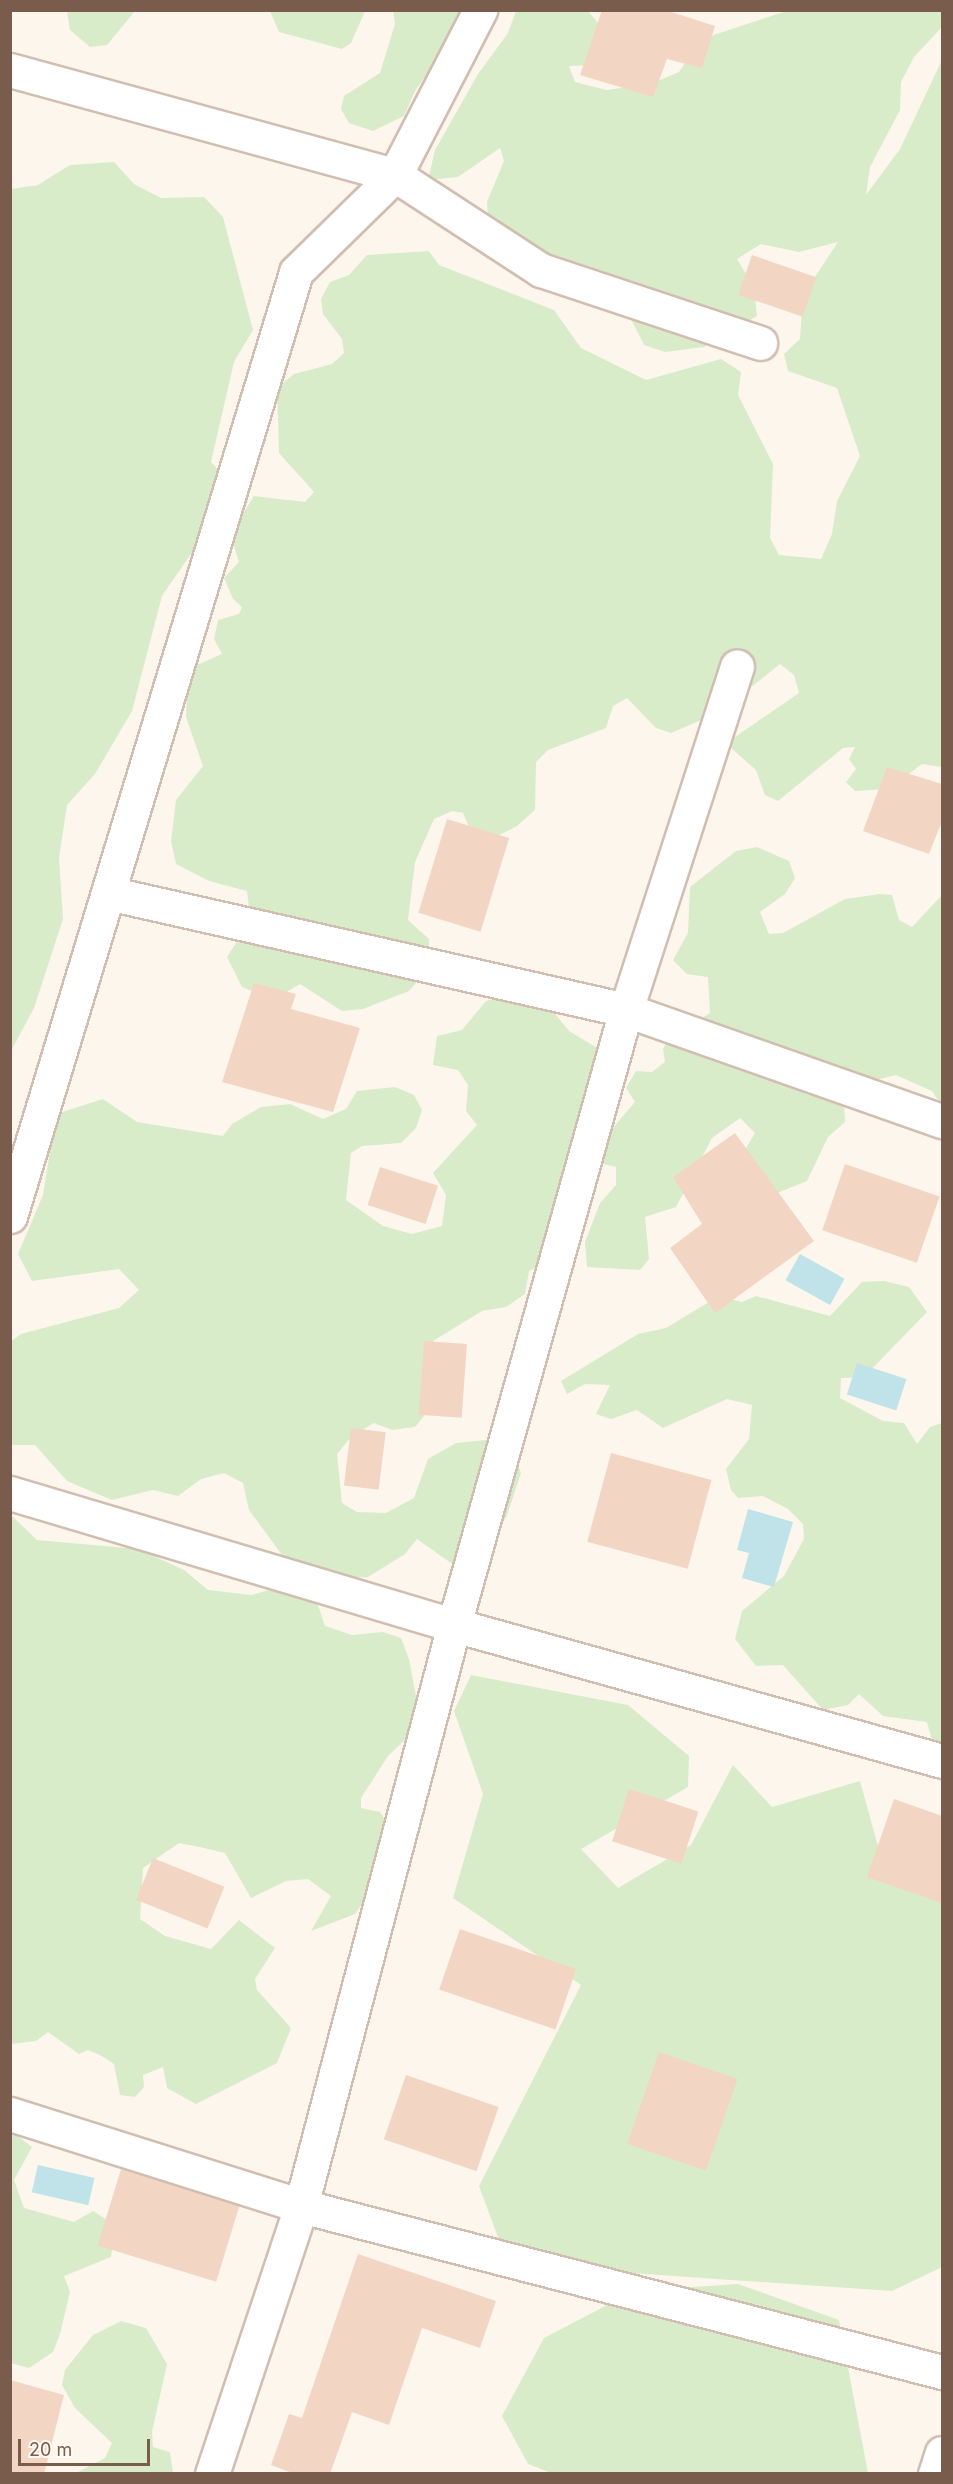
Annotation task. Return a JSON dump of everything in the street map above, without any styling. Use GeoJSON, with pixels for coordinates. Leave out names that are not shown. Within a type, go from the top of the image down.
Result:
{"type":"FeatureCollection","features":[{"type":"Feature","properties":{"kind":"street"},"geometry":{"type":"LineString","coordinates":[[10,1216],[296,272],[395,175],[480,10]]}},
{"type":"Feature","properties":{"kind":"street"},"geometry":{"type":"LineString","coordinates":[[10,70],[395,175],[541,270],[760,343]]}},
{"type":"Feature","properties":{"kind":"street"},"geometry":{"type":"LineString","coordinates":[[212,2474],[301,2206],[454,1625],[626,1010],[737,668]]}},
{"type":"Feature","properties":{"kind":"street"},"geometry":{"type":"LineString","coordinates":[[108,893],[626,1010],[942,1121]]}},
{"type":"Feature","properties":{"kind":"street"},"geometry":{"type":"LineString","coordinates":[[10,1492],[454,1625],[942,1761]]}},
{"type":"Feature","properties":{"kind":"street"},"geometry":{"type":"LineString","coordinates":[[10,2114],[301,2206],[942,2372]]}},
{"type":"Feature","properties":{"kind":"street"},"geometry":{"type":"LineString","coordinates":[[935,2474],[942,2453]]}},
{"type":"Feature","properties":{"kind":"green space"},"geometry":{"type":"Polygon","coordinates":[[[67,10],[135,11],[107,45],[90,47],[70,30],[67,10]]]}},
{"type":"Feature","properties":{"kind":"green space"},"geometry":{"type":"Polygon","coordinates":[[[270,10],[365,11],[351,43],[342,49],[279,32],[270,10]]]}},
{"type":"Feature","properties":{"kind":"green space"},"geometry":{"type":"Polygon","coordinates":[[[790,10],[942,11],[942,27],[914,57],[901,82],[900,110],[870,167],[866,195],[900,149],[942,60],[942,767],[922,764],[889,789],[855,791],[846,782],[856,769],[849,759],[855,747],[843,748],[778,801],[765,795],[756,770],[730,747],[735,737],[799,693],[794,675],[780,664],[720,712],[671,733],[656,728],[627,698],[613,706],[606,728],[548,750],[536,762],[535,810],[517,826],[486,842],[475,840],[463,813],[452,811],[434,819],[415,862],[408,920],[429,939],[429,953],[421,977],[409,991],[363,1009],[342,1011],[300,984],[280,996],[263,996],[242,987],[227,957],[240,937],[249,908],[247,891],[209,881],[176,864],[171,841],[176,800],[203,766],[186,717],[188,669],[222,654],[214,639],[218,620],[239,614],[242,607],[233,599],[224,578],[239,562],[230,533],[237,523],[190,555],[162,596],[132,711],[95,774],[67,805],[59,858],[63,919],[34,1008],[11,1051],[11,189],[38,185],[70,165],[114,162],[134,184],[161,198],[204,197],[223,217],[253,330],[234,362],[211,462],[248,501],[239,520],[254,496],[305,502],[314,492],[279,453],[277,388],[294,374],[332,364],[344,353],[342,339],[323,314],[321,299],[330,282],[349,275],[367,255],[429,251],[439,265],[554,310],[581,348],[646,380],[721,359],[741,372],[738,395],[773,464],[770,538],[779,555],[821,559],[832,534],[837,501],[860,456],[837,388],[788,371],[784,354],[800,339],[803,295],[838,242],[799,252],[761,244],[737,259],[754,287],[757,316],[704,347],[665,352],[644,345],[627,311],[579,290],[488,218],[487,202],[504,161],[500,148],[458,177],[428,180],[435,150],[478,74],[508,33],[516,11],[588,11],[605,31],[592,65],[569,66],[575,82],[607,90],[650,84],[679,72],[701,39],[790,10]]]}},
{"type":"Feature","properties":{"kind":"green space"},"geometry":{"type":"Polygon","coordinates":[[[393,11],[471,11],[415,91],[404,116],[373,131],[349,123],[341,109],[344,96],[380,73],[395,24],[393,11]]]}},
{"type":"Feature","properties":{"kind":"green space"},"geometry":{"type":"Polygon","coordinates":[[[757,847],[789,861],[795,878],[785,894],[760,912],[769,934],[783,933],[845,899],[880,894],[892,895],[899,920],[912,927],[942,895],[942,1106],[932,1091],[896,1075],[863,1083],[844,1104],[845,1122],[828,1137],[807,1181],[770,1196],[740,1158],[755,1133],[740,1118],[712,1138],[676,1207],[645,1217],[649,1259],[640,1270],[587,1267],[585,1242],[600,1203],[616,1185],[616,1167],[596,1162],[601,1130],[611,1130],[635,1102],[626,1088],[636,1071],[652,1072],[665,1062],[663,1049],[669,1038],[710,1013],[708,977],[687,974],[673,960],[688,933],[690,887],[736,851],[757,847]]]}},
{"type":"Feature","properties":{"kind":"green space"},"geometry":{"type":"Polygon","coordinates":[[[520,993],[543,999],[569,1031],[604,1052],[544,1264],[529,1271],[525,1294],[506,1307],[482,1311],[433,1341],[443,1361],[429,1410],[415,1427],[392,1430],[374,1423],[352,1436],[337,1454],[342,1503],[357,1512],[386,1513],[414,1498],[428,1459],[456,1443],[486,1440],[511,1445],[521,1473],[506,1518],[458,1568],[417,1539],[405,1554],[368,1577],[337,1579],[285,1559],[249,1510],[243,1483],[224,1473],[201,1479],[178,1496],[153,1490],[112,1500],[67,1481],[35,1445],[11,1445],[10,1342],[21,1334],[119,1308],[139,1290],[119,1269],[32,1281],[18,1254],[43,1195],[56,1114],[103,1099],[137,1122],[223,1136],[232,1124],[261,1107],[290,1104],[323,1119],[346,1109],[357,1091],[395,1087],[414,1095],[422,1110],[416,1128],[401,1143],[362,1146],[351,1153],[346,1200],[383,1226],[412,1234],[442,1226],[446,1195],[433,1173],[477,1125],[466,1111],[468,1085],[458,1070],[433,1065],[437,1036],[462,1030],[486,1001],[520,993]]]}},
{"type":"Feature","properties":{"kind":"green space"},"geometry":{"type":"Polygon","coordinates":[[[884,1281],[909,1287],[927,1312],[864,1377],[841,1378],[840,1398],[883,1421],[904,1423],[917,1444],[930,1427],[942,1423],[942,1747],[933,1744],[927,1722],[883,1716],[859,1694],[848,1705],[823,1710],[783,1665],[756,1666],[735,1639],[742,1611],[784,1576],[804,1539],[803,1524],[788,1509],[763,1496],[738,1498],[731,1490],[726,1469],[749,1439],[752,1405],[727,1399],[663,1428],[637,1410],[611,1419],[596,1414],[610,1385],[585,1384],[567,1394],[561,1381],[638,1334],[666,1328],[719,1296],[742,1302],[756,1296],[830,1316],[862,1282],[884,1281]]]}},
{"type":"Feature","properties":{"kind":"green space"},"geometry":{"type":"Polygon","coordinates":[[[10,1514],[37,1540],[138,1549],[184,1570],[208,1590],[251,1595],[273,1589],[317,1602],[325,1626],[352,1635],[383,1632],[401,1638],[409,1659],[418,1707],[407,1738],[388,1756],[361,1798],[361,1808],[380,1812],[386,1821],[371,1890],[355,1914],[311,1931],[331,1896],[308,1879],[286,1881],[251,1898],[225,1853],[200,1847],[179,1843],[143,1868],[140,1919],[165,1936],[211,1949],[239,1920],[275,1948],[255,1979],[257,1990],[291,2028],[277,2063],[196,2104],[167,2088],[163,2067],[143,2075],[144,2087],[135,2097],[120,2095],[114,2064],[100,2055],[88,2050],[79,2054],[48,2032],[36,2041],[11,2044],[10,1514]]]}},
{"type":"Feature","properties":{"kind":"green space"},"geometry":{"type":"Polygon","coordinates":[[[471,1675],[628,1705],[689,1756],[688,1787],[581,1849],[618,1888],[691,1845],[733,1765],[772,1807],[860,1781],[884,1868],[916,1886],[942,1878],[942,2267],[892,2291],[573,2269],[499,2240],[479,2186],[581,1985],[453,1898],[483,1794],[454,1711],[471,1675]]]}},
{"type":"Feature","properties":{"kind":"green space"},"geometry":{"type":"Polygon","coordinates":[[[11,2131],[32,2147],[14,2180],[24,2208],[74,2222],[93,2211],[115,2225],[111,2257],[64,2276],[70,2292],[60,2334],[53,2352],[29,2368],[11,2363],[11,2131]]]}},
{"type":"Feature","properties":{"kind":"green space"},"geometry":{"type":"Polygon","coordinates":[[[738,2284],[839,2320],[868,2473],[551,2473],[528,2464],[502,2416],[544,2338],[634,2291],[738,2284]]]}},
{"type":"Feature","properties":{"kind":"green space"},"geometry":{"type":"Polygon","coordinates":[[[121,2321],[146,2328],[167,2364],[152,2432],[153,2447],[170,2452],[173,2473],[76,2473],[105,2458],[112,2443],[75,2408],[62,2385],[65,2370],[93,2335],[121,2321]]]}},
{"type":"Feature","properties":{"kind":"water"},"geometry":{"type":"Polygon","coordinates":[[[800,1254],[845,1279],[830,1305],[785,1280],[800,1254]]]}},
{"type":"Feature","properties":{"kind":"water"},"geometry":{"type":"Polygon","coordinates":[[[857,1363],[906,1379],[896,1410],[847,1394],[857,1363]]]}},
{"type":"Feature","properties":{"kind":"water"},"geometry":{"type":"Polygon","coordinates":[[[748,1509],[793,1522],[774,1587],[742,1578],[749,1553],[737,1550],[748,1509]]]}},
{"type":"Feature","properties":{"kind":"water"},"geometry":{"type":"Polygon","coordinates":[[[38,2165],[95,2178],[88,2205],[32,2192],[38,2165]]]}},
{"type":"Feature","properties":{"kind":"building"},"geometry":{"type":"Polygon","coordinates":[[[602,10],[665,10],[715,26],[702,68],[667,59],[653,97],[580,75],[602,10]]]}},
{"type":"Feature","properties":{"kind":"building"},"geometry":{"type":"Polygon","coordinates":[[[752,255],[816,277],[803,317],[738,295],[752,255]]]}},
{"type":"Feature","properties":{"kind":"building"},"geometry":{"type":"Polygon","coordinates":[[[887,767],[942,784],[942,821],[929,854],[863,831],[887,767]]]}},
{"type":"Feature","properties":{"kind":"building"},"geometry":{"type":"Polygon","coordinates":[[[447,819],[509,838],[481,932],[418,913],[447,819]]]}},
{"type":"Feature","properties":{"kind":"building"},"geometry":{"type":"Polygon","coordinates":[[[254,983],[296,994],[291,1009],[360,1028],[333,1112],[222,1082],[254,983]]]}},
{"type":"Feature","properties":{"kind":"building"},"geometry":{"type":"Polygon","coordinates":[[[735,1133],[814,1241],[715,1313],[670,1248],[702,1224],[673,1177],[735,1133]]]}},
{"type":"Feature","properties":{"kind":"building"},"geometry":{"type":"Polygon","coordinates":[[[845,1164],[940,1197],[917,1263],[822,1230],[845,1164]]]}},
{"type":"Feature","properties":{"kind":"building"},"geometry":{"type":"Polygon","coordinates":[[[380,1167],[438,1186],[426,1224],[368,1205],[380,1167]]]}},
{"type":"Feature","properties":{"kind":"building"},"geometry":{"type":"Polygon","coordinates":[[[424,1341],[467,1344],[462,1418],[419,1415],[424,1341]]]}},
{"type":"Feature","properties":{"kind":"building"},"geometry":{"type":"Polygon","coordinates":[[[351,1428],[386,1432],[379,1490],[344,1486],[351,1428]]]}},
{"type":"Feature","properties":{"kind":"building"},"geometry":{"type":"Polygon","coordinates":[[[611,1453],[711,1480],[688,1569],[587,1542],[611,1453]]]}},
{"type":"Feature","properties":{"kind":"building"},"geometry":{"type":"Polygon","coordinates":[[[629,1789],[698,1812],[681,1864],[612,1841],[629,1789]]]}},
{"type":"Feature","properties":{"kind":"building"},"geometry":{"type":"Polygon","coordinates":[[[894,1799],[942,1816],[942,1903],[867,1877],[894,1799]]]}},
{"type":"Feature","properties":{"kind":"building"},"geometry":{"type":"Polygon","coordinates":[[[153,1858],[224,1887],[208,1929],[136,1900],[153,1858]]]}},
{"type":"Feature","properties":{"kind":"building"},"geometry":{"type":"Polygon","coordinates":[[[460,1929],[576,1969],[555,2030],[439,1990],[460,1929]]]}},
{"type":"Feature","properties":{"kind":"building"},"geometry":{"type":"Polygon","coordinates":[[[659,2052],[737,2079],[706,2171],[627,2144],[659,2052]]]}},
{"type":"Feature","properties":{"kind":"building"},"geometry":{"type":"Polygon","coordinates":[[[406,2075],[499,2107],[477,2171],[384,2139],[406,2075]]]}},
{"type":"Feature","properties":{"kind":"building"},"geometry":{"type":"Polygon","coordinates":[[[121,2169],[240,2205],[216,2282],[98,2246],[121,2169]]]}},
{"type":"Feature","properties":{"kind":"building"},"geometry":{"type":"Polygon","coordinates":[[[358,2254],[496,2301],[480,2348],[422,2328],[389,2425],[352,2412],[330,2474],[295,2474],[271,2465],[289,2414],[302,2418],[358,2254]]]}},
{"type":"Feature","properties":{"kind":"building"},"geometry":{"type":"Polygon","coordinates":[[[10,2380],[64,2395],[44,2474],[10,2474],[10,2380]]]}}]}
